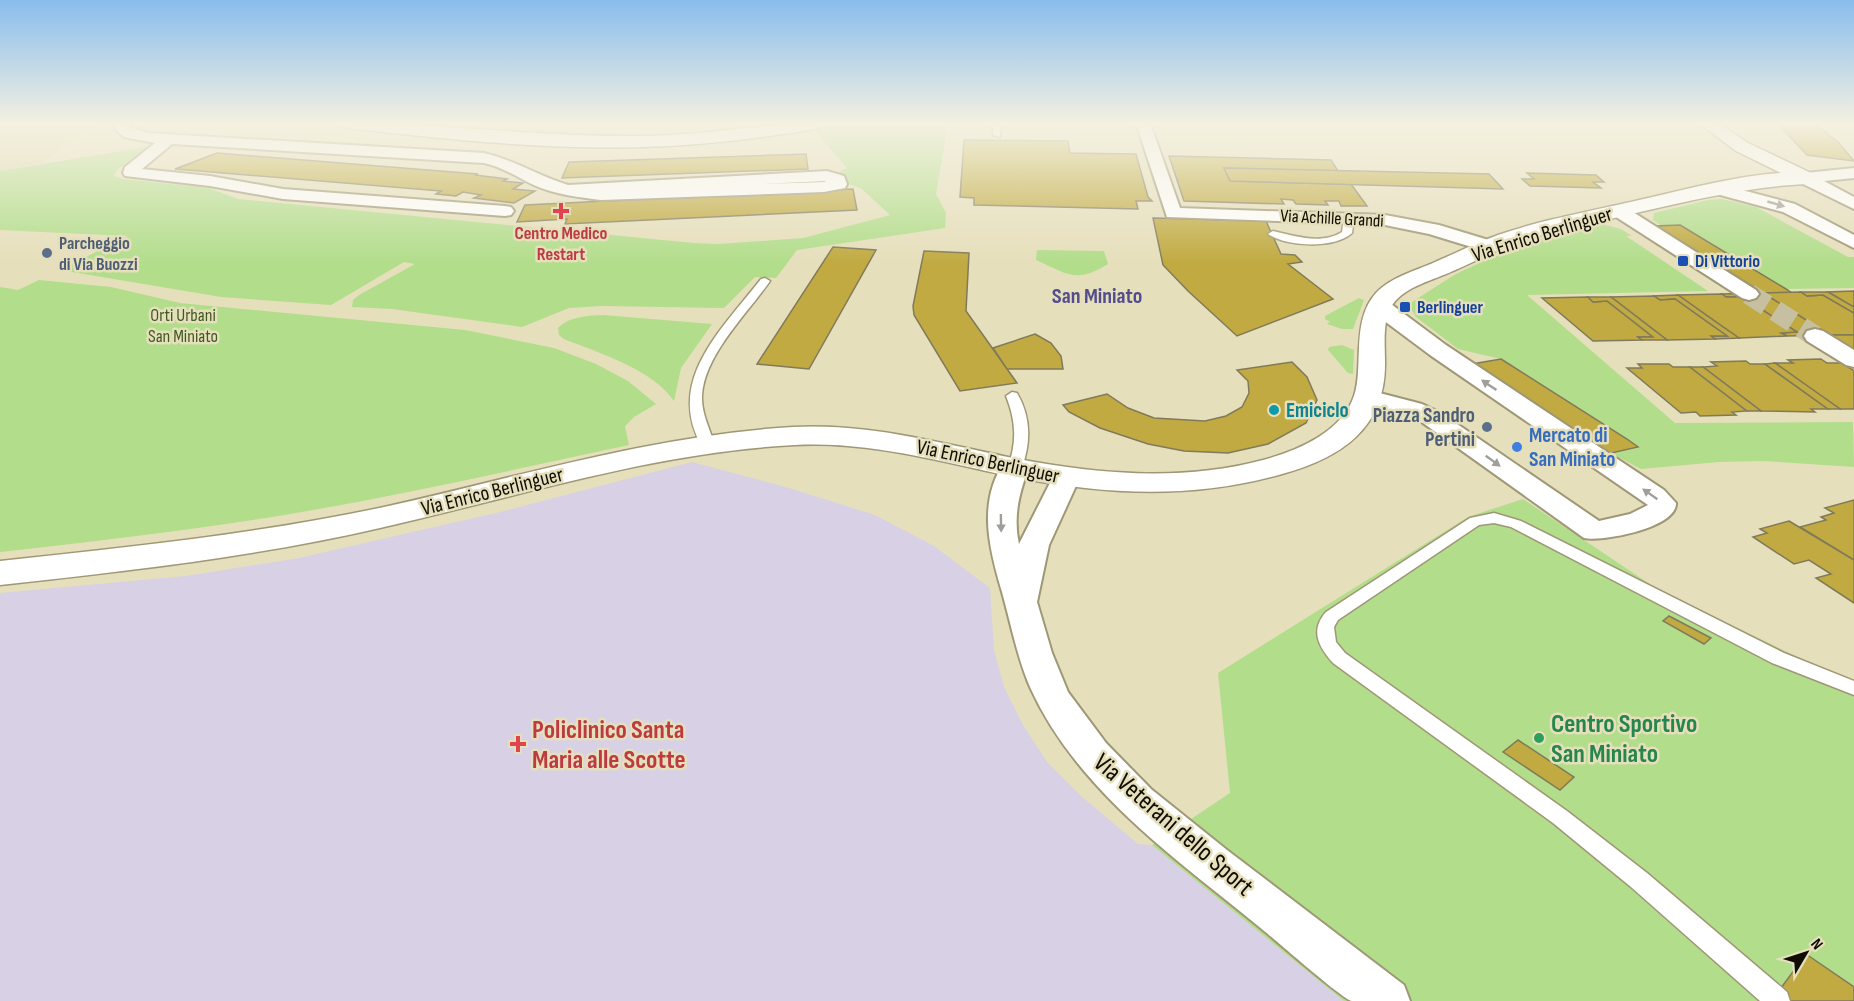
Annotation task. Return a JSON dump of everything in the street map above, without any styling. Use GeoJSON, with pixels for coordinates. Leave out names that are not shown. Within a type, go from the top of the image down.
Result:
{"type":"FeatureCollection","features":[{"type":"Feature","properties":{"kind":"street"},"geometry":{"type":"LineString","coordinates":[[131,170],[131,173],[210,182],[283,194],[505,211]]}},
{"type":"Feature","properties":{"kind":"street"},"geometry":{"type":"LineString","coordinates":[[517,170],[544,183],[567,190],[601,195],[824,187],[835,186],[839,183],[833,177],[805,176],[567,190]]}},
{"type":"Feature","properties":{"kind":"street","name":"Via Achille Grandi"},"geometry":{"type":"LineString","coordinates":[[1159,170],[1173,213],[1349,218],[1418,226],[1488,246]]}},
{"type":"Feature","properties":{"kind":"street"},"geometry":{"type":"LineString","coordinates":[[1753,170],[1758,181]]}},
{"type":"Feature","properties":{"kind":"street"},"geometry":{"type":"LineString","coordinates":[[1789,170],[1854,204]]}},
{"type":"Feature","properties":{"kind":"street","name":"Via Enrico Berlinguer"},"geometry":{"type":"LineString","coordinates":[[0,573],[163,554],[333,528],[621,460],[708,445],[798,435],[894,441],[1015,468],[1066,477],[1123,483],[1185,483],[1221,479],[1271,468],[1306,455],[1333,440],[1353,423],[1368,397],[1373,324],[1379,306],[1395,291],[1488,246],[1619,210],[1758,181],[1854,173]]}},
{"type":"Feature","properties":{"kind":"street"},"geometry":{"type":"LineString","coordinates":[[1719,189],[1790,208],[1854,242]]}},
{"type":"Feature","properties":{"kind":"street"},"geometry":{"type":"LineString","coordinates":[[1619,210],[1749,294]]}},
{"type":"Feature","properties":{"kind":"street"},"geometry":{"type":"LineString","coordinates":[[1368,397],[1413,409],[1432,418],[1594,531],[1641,519],[1661,510],[1663,506],[1659,500],[1438,350],[1379,306]]}},
{"type":"Feature","properties":{"kind":"street"},"geometry":{"type":"LineString","coordinates":[[1815,336],[1854,360]]}},
{"type":"Feature","properties":{"kind":"street"},"geometry":{"type":"LineString","coordinates":[[1372,338],[1404,341],[1438,350]]}},
{"type":"Feature","properties":{"kind":"street","name":"Via Veterani dello Sport"},"geometry":{"type":"LineString","coordinates":[[1015,468],[1002,502],[1001,528],[1006,558],[1041,674],[1070,724],[1101,764],[1191,846],[1387,1001]]}},
{"type":"Feature","properties":{"kind":"street","name":"Via Veterani dello Sport"},"geometry":{"type":"LineString","coordinates":[[1021,603],[1024,576],[1034,543],[1060,494],[1066,477]]}},
{"type":"Feature","properties":{"kind":"lane"},"geometry":{"type":"LineString","coordinates":[[1273,234],[1308,240],[1335,239],[1347,233],[1349,218]]}},
{"type":"Feature","properties":{"kind":"lane"},"geometry":{"type":"LineString","coordinates":[[708,445],[695,402],[698,377],[706,360],[765,281]]}},
{"type":"Feature","properties":{"kind":"lane","name":"Via Veterani dello Sport"},"geometry":{"type":"LineString","coordinates":[[1012,396],[1020,412],[1024,437],[1015,468]]}},
{"type":"Feature","properties":{"kind":"lane"},"geometry":{"type":"LineString","coordinates":[[1779,1001],[1639,880],[1560,817],[1339,658],[1328,646],[1324,628],[1332,616],[1475,521],[1494,518],[1516,524],[1778,658],[1854,688]]}},
{"type":"Feature","properties":{"kind":"shaded area","name":"Policlinico Santa Maria alle Scotte"},"geometry":{"type":"Polygon","coordinates":[[[692,462],[789,488],[875,515],[934,546],[990,588],[994,650],[1004,687],[1023,725],[1047,762],[1081,796],[1138,844],[1152,845],[1344,1001],[0,1001],[0,593],[186,576],[299,558],[500,512],[692,462]]]}},
{"type":"Feature","properties":{"kind":"green space"},"geometry":{"type":"Polygon","coordinates":[[[8,170],[117,170],[114,176],[123,179],[209,188],[238,199],[694,243],[718,244],[803,238],[890,215],[862,189],[849,184],[837,173],[844,170],[940,170],[936,194],[946,213],[945,228],[797,250],[776,278],[755,277],[724,308],[602,306],[569,308],[522,327],[392,309],[352,307],[353,300],[359,295],[415,264],[404,262],[331,305],[221,297],[60,270],[128,236],[0,230],[0,171],[8,170]]]}},
{"type":"Feature","properties":{"kind":"green space"},"geometry":{"type":"Polygon","coordinates":[[[1722,199],[1756,207],[1848,257],[1854,257],[1854,288],[1786,289],[1681,225],[1662,226],[1653,220],[1654,213],[1708,200],[1722,199]]]}},
{"type":"Feature","properties":{"kind":"green space"},"geometry":{"type":"Polygon","coordinates":[[[1606,225],[1621,229],[1632,236],[1626,236],[1708,291],[1527,295],[1675,423],[1853,422],[1854,467],[1763,461],[1719,462],[1641,469],[1611,453],[1637,446],[1501,359],[1458,349],[1416,317],[1410,307],[1412,302],[1451,277],[1484,261],[1550,237],[1590,226],[1606,225]]]}},
{"type":"Feature","properties":{"kind":"green space"},"geometry":{"type":"Polygon","coordinates":[[[1037,250],[1104,251],[1108,264],[1088,274],[1072,275],[1036,260],[1037,250]]]}},
{"type":"Feature","properties":{"kind":"green space","name":"Orti Urbani San Miniato"},"geometry":{"type":"Polygon","coordinates":[[[39,280],[111,287],[180,303],[465,330],[554,348],[596,364],[628,381],[656,404],[634,417],[625,426],[629,445],[333,507],[182,530],[0,552],[0,287],[18,290],[39,280]]]}},
{"type":"Feature","properties":{"kind":"green space"},"geometry":{"type":"Polygon","coordinates":[[[1359,298],[1364,300],[1353,329],[1342,329],[1327,324],[1330,322],[1325,319],[1325,316],[1359,298]]]}},
{"type":"Feature","properties":{"kind":"green space"},"geometry":{"type":"Polygon","coordinates":[[[603,315],[712,324],[681,368],[674,401],[664,390],[639,371],[559,335],[558,328],[568,321],[579,317],[603,315]]]}},
{"type":"Feature","properties":{"kind":"green space"},"geometry":{"type":"Polygon","coordinates":[[[1342,345],[1354,350],[1353,374],[1348,373],[1328,350],[1329,347],[1342,345]]]}},
{"type":"Feature","properties":{"kind":"green space","name":"Centro Sportivo San Miniato"},"geometry":{"type":"Polygon","coordinates":[[[1523,499],[1660,591],[1854,684],[1854,1001],[1344,1001],[1152,845],[1230,793],[1218,673],[1468,517],[1523,499]]]}},
{"type":"Feature","properties":{"kind":"building"},"geometry":{"type":"Polygon","coordinates":[[[184,170],[425,170],[507,179],[503,181],[523,183],[513,189],[535,191],[514,203],[474,198],[481,195],[463,192],[456,196],[436,194],[441,191],[184,170]]]}},
{"type":"Feature","properties":{"kind":"building"},"geometry":{"type":"Polygon","coordinates":[[[566,170],[789,170],[562,178],[566,170]]]}},
{"type":"Feature","properties":{"kind":"building"},"geometry":{"type":"Polygon","coordinates":[[[962,170],[1140,170],[1148,197],[1152,201],[1136,201],[1138,209],[974,205],[974,198],[960,197],[962,170]]]}},
{"type":"Feature","properties":{"kind":"building"},"geometry":{"type":"Polygon","coordinates":[[[1174,170],[1225,170],[1230,181],[1351,184],[1367,206],[1341,206],[1339,201],[1325,201],[1328,205],[1296,204],[1293,200],[1281,199],[1284,204],[1184,201],[1174,170]]]}},
{"type":"Feature","properties":{"kind":"building"},"geometry":{"type":"Polygon","coordinates":[[[1225,170],[1489,174],[1503,189],[1230,181],[1225,170]]]}},
{"type":"Feature","properties":{"kind":"building"},"geometry":{"type":"Polygon","coordinates":[[[1289,170],[1337,170],[1338,171],[1289,170]]]}},
{"type":"Feature","properties":{"kind":"building"},"geometry":{"type":"Polygon","coordinates":[[[1527,173],[1596,175],[1604,182],[1593,182],[1601,188],[1530,186],[1522,179],[1534,179],[1527,173]]]}},
{"type":"Feature","properties":{"kind":"building"},"geometry":{"type":"Polygon","coordinates":[[[853,189],[857,210],[565,224],[567,219],[517,222],[525,205],[853,189]]]}},
{"type":"Feature","properties":{"kind":"building"},"geometry":{"type":"Polygon","coordinates":[[[1153,218],[1266,221],[1281,254],[1295,255],[1302,262],[1288,264],[1333,299],[1237,336],[1163,265],[1153,218]]]}},
{"type":"Feature","properties":{"kind":"building"},"geometry":{"type":"Polygon","coordinates":[[[1680,225],[1792,293],[1763,293],[1656,226],[1680,225]]]}},
{"type":"Feature","properties":{"kind":"building"},"geometry":{"type":"Polygon","coordinates":[[[833,247],[876,250],[809,369],[757,364],[833,247]]]}},
{"type":"Feature","properties":{"kind":"building"},"geometry":{"type":"Polygon","coordinates":[[[924,251],[969,253],[966,311],[1017,383],[960,391],[914,315],[913,306],[924,251]]]}},
{"type":"Feature","properties":{"kind":"building"},"geometry":{"type":"Polygon","coordinates":[[[1854,291],[1854,307],[1828,292],[1854,291]]]}},
{"type":"Feature","properties":{"kind":"building"},"geometry":{"type":"Polygon","coordinates":[[[1801,292],[1807,296],[1823,295],[1854,313],[1854,335],[1830,335],[1763,293],[1801,292]]]}},
{"type":"Feature","properties":{"kind":"building"},"geometry":{"type":"Polygon","coordinates":[[[1801,292],[1828,292],[1854,307],[1854,313],[1823,295],[1807,296],[1801,292]]]}},
{"type":"Feature","properties":{"kind":"building"},"geometry":{"type":"Polygon","coordinates":[[[1763,293],[1830,335],[1787,336],[1781,333],[1797,332],[1742,297],[1726,297],[1722,294],[1763,293]]]}},
{"type":"Feature","properties":{"kind":"building"},"geometry":{"type":"Polygon","coordinates":[[[1722,294],[1726,297],[1742,297],[1797,332],[1781,333],[1787,336],[1739,338],[1678,295],[1722,294]]]}},
{"type":"Feature","properties":{"kind":"building"},"geometry":{"type":"Polygon","coordinates":[[[1678,295],[1739,338],[1715,339],[1711,336],[1727,336],[1675,299],[1660,300],[1654,296],[1678,295]]]}},
{"type":"Feature","properties":{"kind":"building"},"geometry":{"type":"Polygon","coordinates":[[[1654,296],[1660,300],[1675,299],[1727,336],[1711,336],[1715,339],[1667,340],[1611,297],[1654,296]]]}},
{"type":"Feature","properties":{"kind":"building"},"geometry":{"type":"Polygon","coordinates":[[[1588,297],[1593,302],[1607,301],[1653,337],[1638,337],[1642,340],[1593,341],[1542,298],[1588,297]]]}},
{"type":"Feature","properties":{"kind":"building"},"geometry":{"type":"Polygon","coordinates":[[[1588,297],[1611,297],[1667,340],[1642,340],[1638,337],[1653,337],[1607,301],[1593,302],[1588,297]]]}},
{"type":"Feature","properties":{"kind":"building"},"geometry":{"type":"Polygon","coordinates":[[[1035,334],[1051,343],[1061,356],[1063,369],[1007,369],[993,348],[1035,334]]]}},
{"type":"Feature","properties":{"kind":"building"},"geometry":{"type":"Polygon","coordinates":[[[1830,335],[1854,335],[1854,350],[1830,335]]]}},
{"type":"Feature","properties":{"kind":"building"},"geometry":{"type":"Polygon","coordinates":[[[1501,359],[1638,447],[1607,454],[1472,364],[1501,359]]]}},
{"type":"Feature","properties":{"kind":"building"},"geometry":{"type":"Polygon","coordinates":[[[1821,359],[1827,363],[1842,363],[1854,371],[1854,409],[1840,409],[1775,363],[1793,363],[1788,360],[1821,359]]]}},
{"type":"Feature","properties":{"kind":"building"},"geometry":{"type":"Polygon","coordinates":[[[1746,361],[1750,364],[1765,364],[1828,409],[1811,409],[1815,412],[1761,411],[1703,367],[1717,366],[1711,362],[1746,361]]]}},
{"type":"Feature","properties":{"kind":"building","name":"Emiciclo"},"geometry":{"type":"Polygon","coordinates":[[[1292,362],[1307,377],[1317,400],[1306,423],[1268,444],[1228,453],[1184,451],[1148,444],[1100,428],[1069,412],[1063,405],[1107,394],[1128,408],[1154,418],[1205,421],[1226,416],[1242,407],[1249,393],[1248,381],[1237,370],[1292,362]]]}},
{"type":"Feature","properties":{"kind":"building"},"geometry":{"type":"Polygon","coordinates":[[[1775,363],[1840,409],[1828,409],[1765,364],[1775,363]]]}},
{"type":"Feature","properties":{"kind":"building"},"geometry":{"type":"Polygon","coordinates":[[[1638,364],[1690,367],[1747,411],[1732,412],[1736,415],[1700,416],[1696,412],[1681,413],[1627,368],[1642,368],[1638,364]]]}},
{"type":"Feature","properties":{"kind":"building"},"geometry":{"type":"Polygon","coordinates":[[[1690,367],[1703,367],[1761,411],[1747,411],[1690,367]]]}},
{"type":"Feature","properties":{"kind":"building"},"geometry":{"type":"Polygon","coordinates":[[[1854,500],[1854,560],[1800,527],[1826,520],[1821,517],[1834,513],[1825,508],[1854,500]]]}},
{"type":"Feature","properties":{"kind":"building"},"geometry":{"type":"Polygon","coordinates":[[[1789,521],[1854,560],[1854,603],[1816,578],[1831,574],[1809,560],[1794,564],[1753,537],[1767,533],[1760,529],[1789,521]]]}},
{"type":"Feature","properties":{"kind":"building"},"geometry":{"type":"Polygon","coordinates":[[[1669,616],[1711,638],[1704,644],[1663,621],[1669,616]]]}},
{"type":"Feature","properties":{"kind":"building"},"geometry":{"type":"Polygon","coordinates":[[[1518,740],[1574,777],[1560,790],[1503,752],[1518,740]]]}},
{"type":"Feature","properties":{"kind":"building"},"geometry":{"type":"Polygon","coordinates":[[[1806,954],[1854,987],[1854,1001],[1791,1001],[1778,992],[1806,954]]]}},
{"type":"Feature","properties":{"kind":"tunnel"},"geometry":{"type":"LineString","coordinates":[[1749,294],[1815,336]]}},
{"type":"Feature","properties":{"kind":"place","name":"Centro Medico Restart"},"geometry":{"type":"Point","coordinates":[561,211]}},
{"type":"Feature","properties":{"kind":"place","name":"Parcheggio di Via Buozzi"},"geometry":{"type":"Point","coordinates":[47,253]}},
{"type":"Feature","properties":{"kind":"place","name":"Di Vittorio"},"geometry":{"type":"Point","coordinates":[1683,261]}},
{"type":"Feature","properties":{"kind":"place","name":"Berlinguer"},"geometry":{"type":"Point","coordinates":[1405,307]}},
{"type":"Feature","properties":{"kind":"place","name":"Emiciclo"},"geometry":{"type":"Point","coordinates":[1274,410]}},
{"type":"Feature","properties":{"kind":"place","name":"Piazza Sandro Pertini"},"geometry":{"type":"Point","coordinates":[1487,427]}},
{"type":"Feature","properties":{"kind":"place","name":"Mercato di San Miniato"},"geometry":{"type":"Point","coordinates":[1517,447]}},
{"type":"Feature","properties":{"kind":"place","name":"Centro Sportivo San Miniato"},"geometry":{"type":"Point","coordinates":[1539,738]}},
{"type":"Feature","properties":{"kind":"place","name":"Policlinico Santa Maria alle Scotte"},"geometry":{"type":"Point","coordinates":[518,744]}},
{"type":"Feature","properties":{"kind":"district","name":"San Miniato"},"geometry":{"type":"Point","coordinates":[1097,295]}}]}
